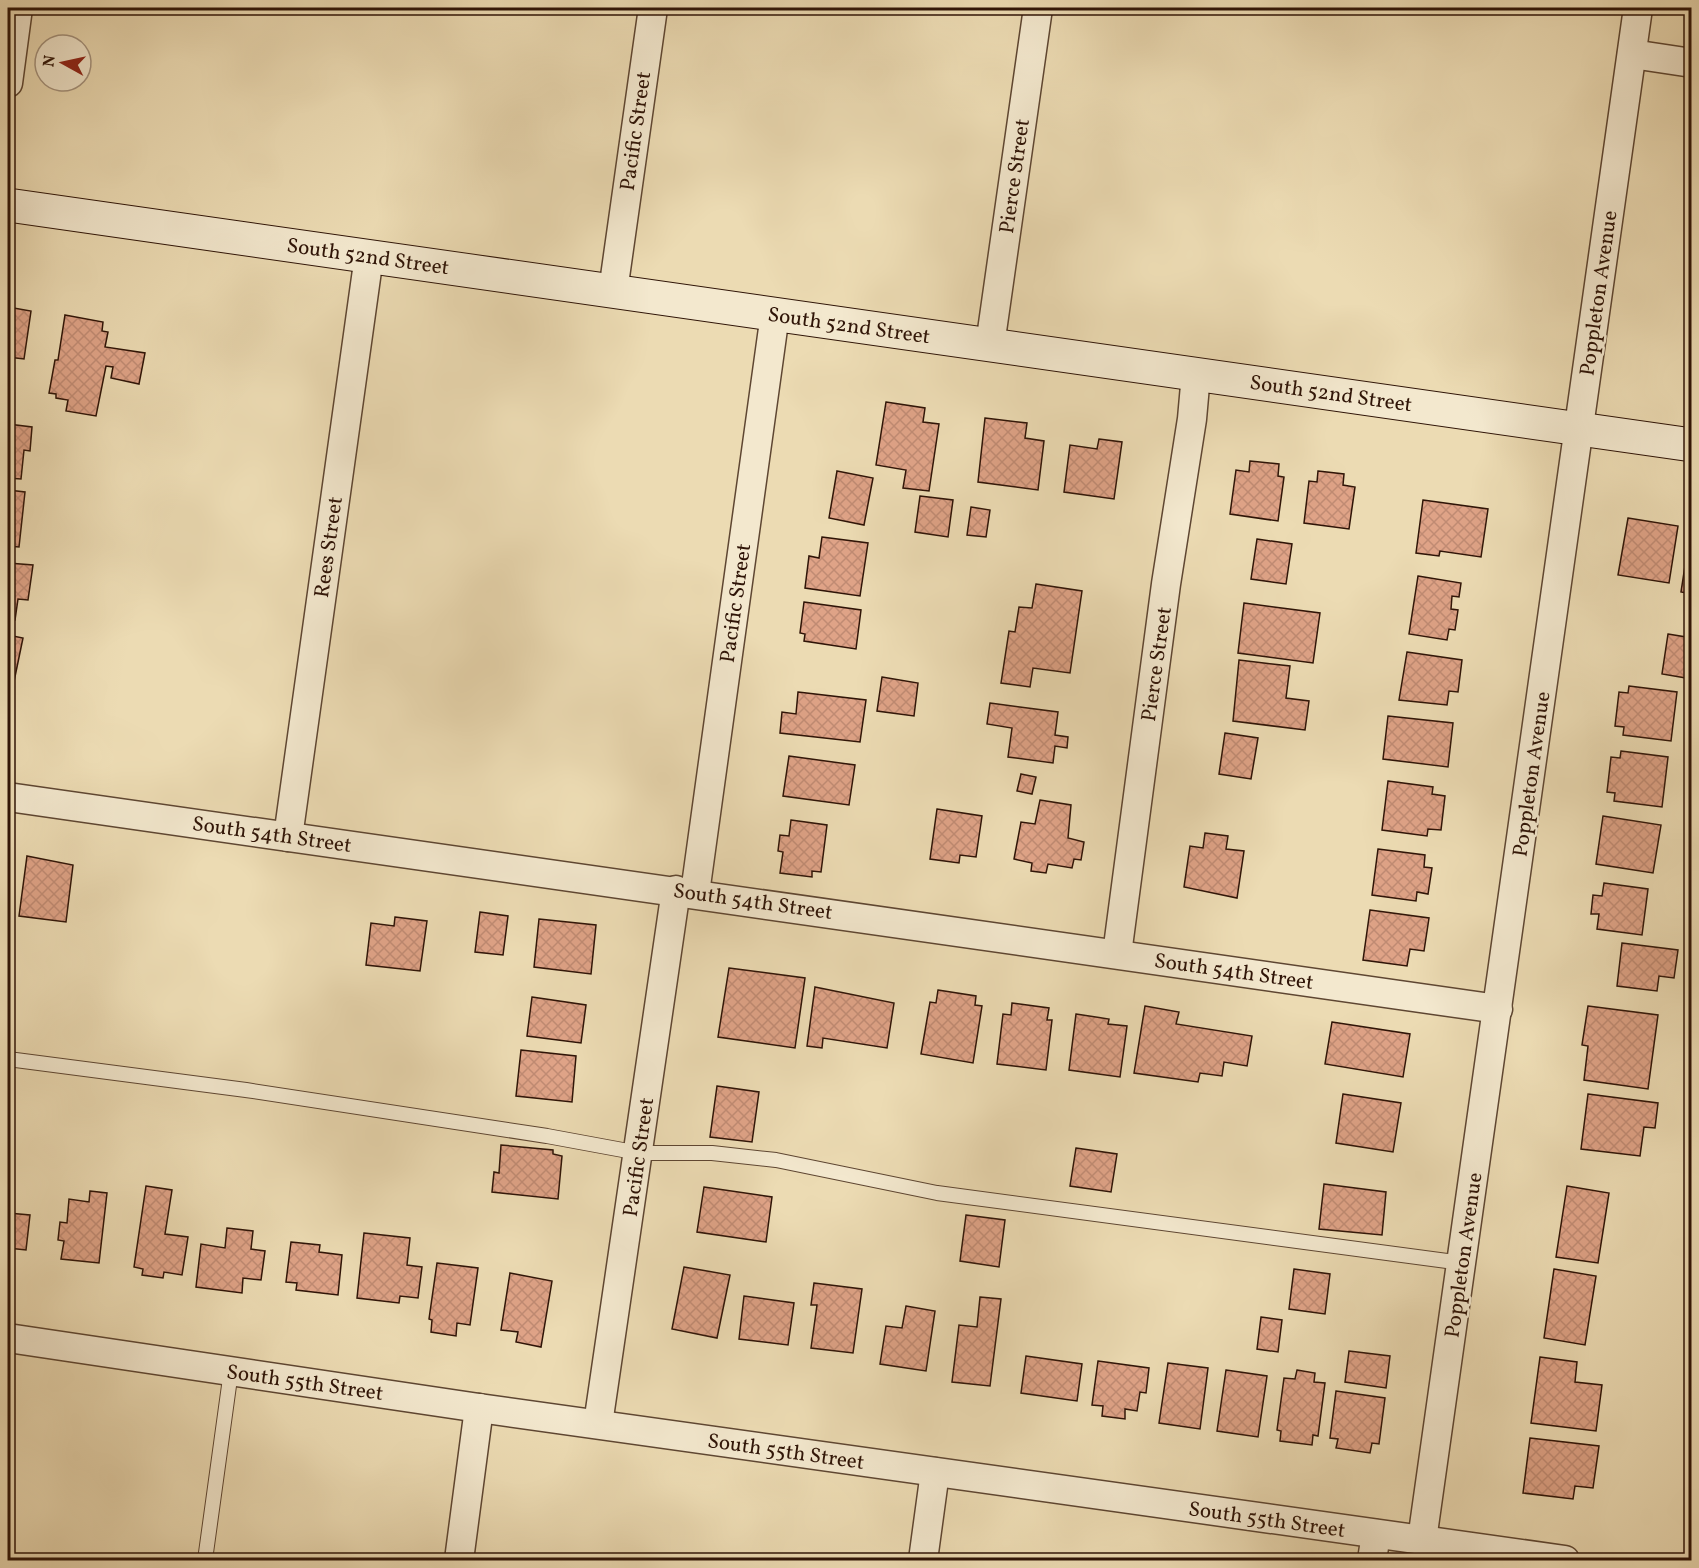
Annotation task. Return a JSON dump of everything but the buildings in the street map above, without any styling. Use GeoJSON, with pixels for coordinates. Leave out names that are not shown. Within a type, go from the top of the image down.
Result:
{"type":"FeatureCollection","features":[{"type":"Feature","properties":{"kind":"street"},"geometry":{"type":"LineString","coordinates":[[8,83],[18,8]]}},
{"type":"Feature","properties":{"kind":"street","name":"Pacific Street"},"geometry":{"type":"LineString","coordinates":[[613,291],[653,8]]}},
{"type":"Feature","properties":{"kind":"street","name":"Pierce Street"},"geometry":{"type":"LineString","coordinates":[[990,345],[1038,8]]}},
{"type":"Feature","properties":{"kind":"street","name":"Poppleton Avenue"},"geometry":{"type":"LineString","coordinates":[[1422,1540],[1638,8]]}},
{"type":"Feature","properties":{"kind":"street"},"geometry":{"type":"LineString","coordinates":[[1632,54],[1692,63]]}},
{"type":"Feature","properties":{"kind":"street","name":"South 52nd Street"},"geometry":{"type":"LineString","coordinates":[[8,205],[1692,445]]}},
{"type":"Feature","properties":{"kind":"street","name":"Rees Street"},"geometry":{"type":"LineString","coordinates":[[288,837],[369,256]]}},
{"type":"Feature","properties":{"kind":"street","name":"Pacific Street"},"geometry":{"type":"LineString","coordinates":[[598,1424],[639,1153],[686,892],[775,314]]}},
{"type":"Feature","properties":{"kind":"street","name":"Pierce Street"},"geometry":{"type":"LineString","coordinates":[[1117,954],[1166,584],[1192,419],[1196,374]]}},
{"type":"Feature","properties":{"kind":"street","name":"South 54th Street"},"geometry":{"type":"LineString","coordinates":[[8,797],[1498,1009]]}},
{"type":"Feature","properties":{"kind":"street","name":"South 55th Street"},"geometry":{"type":"LineString","coordinates":[[8,1338],[935,1473],[1374,1547],[1422,1540],[1565,1560]]}},
{"type":"Feature","properties":{"kind":"street"},"geometry":{"type":"LineString","coordinates":[[459,1560],[479,1408]]}},
{"type":"Feature","properties":{"kind":"street"},"geometry":{"type":"LineString","coordinates":[[923,1560],[935,1473]]}},
{"type":"Feature","properties":{"kind":"lane"},"geometry":{"type":"LineString","coordinates":[[8,1059],[246,1090],[440,1122],[547,1136],[639,1153],[712,1153],[776,1160],[937,1193],[1462,1263]]}},
{"type":"Feature","properties":{"kind":"lane"},"geometry":{"type":"LineString","coordinates":[[205,1560],[231,1371]]}}]}
